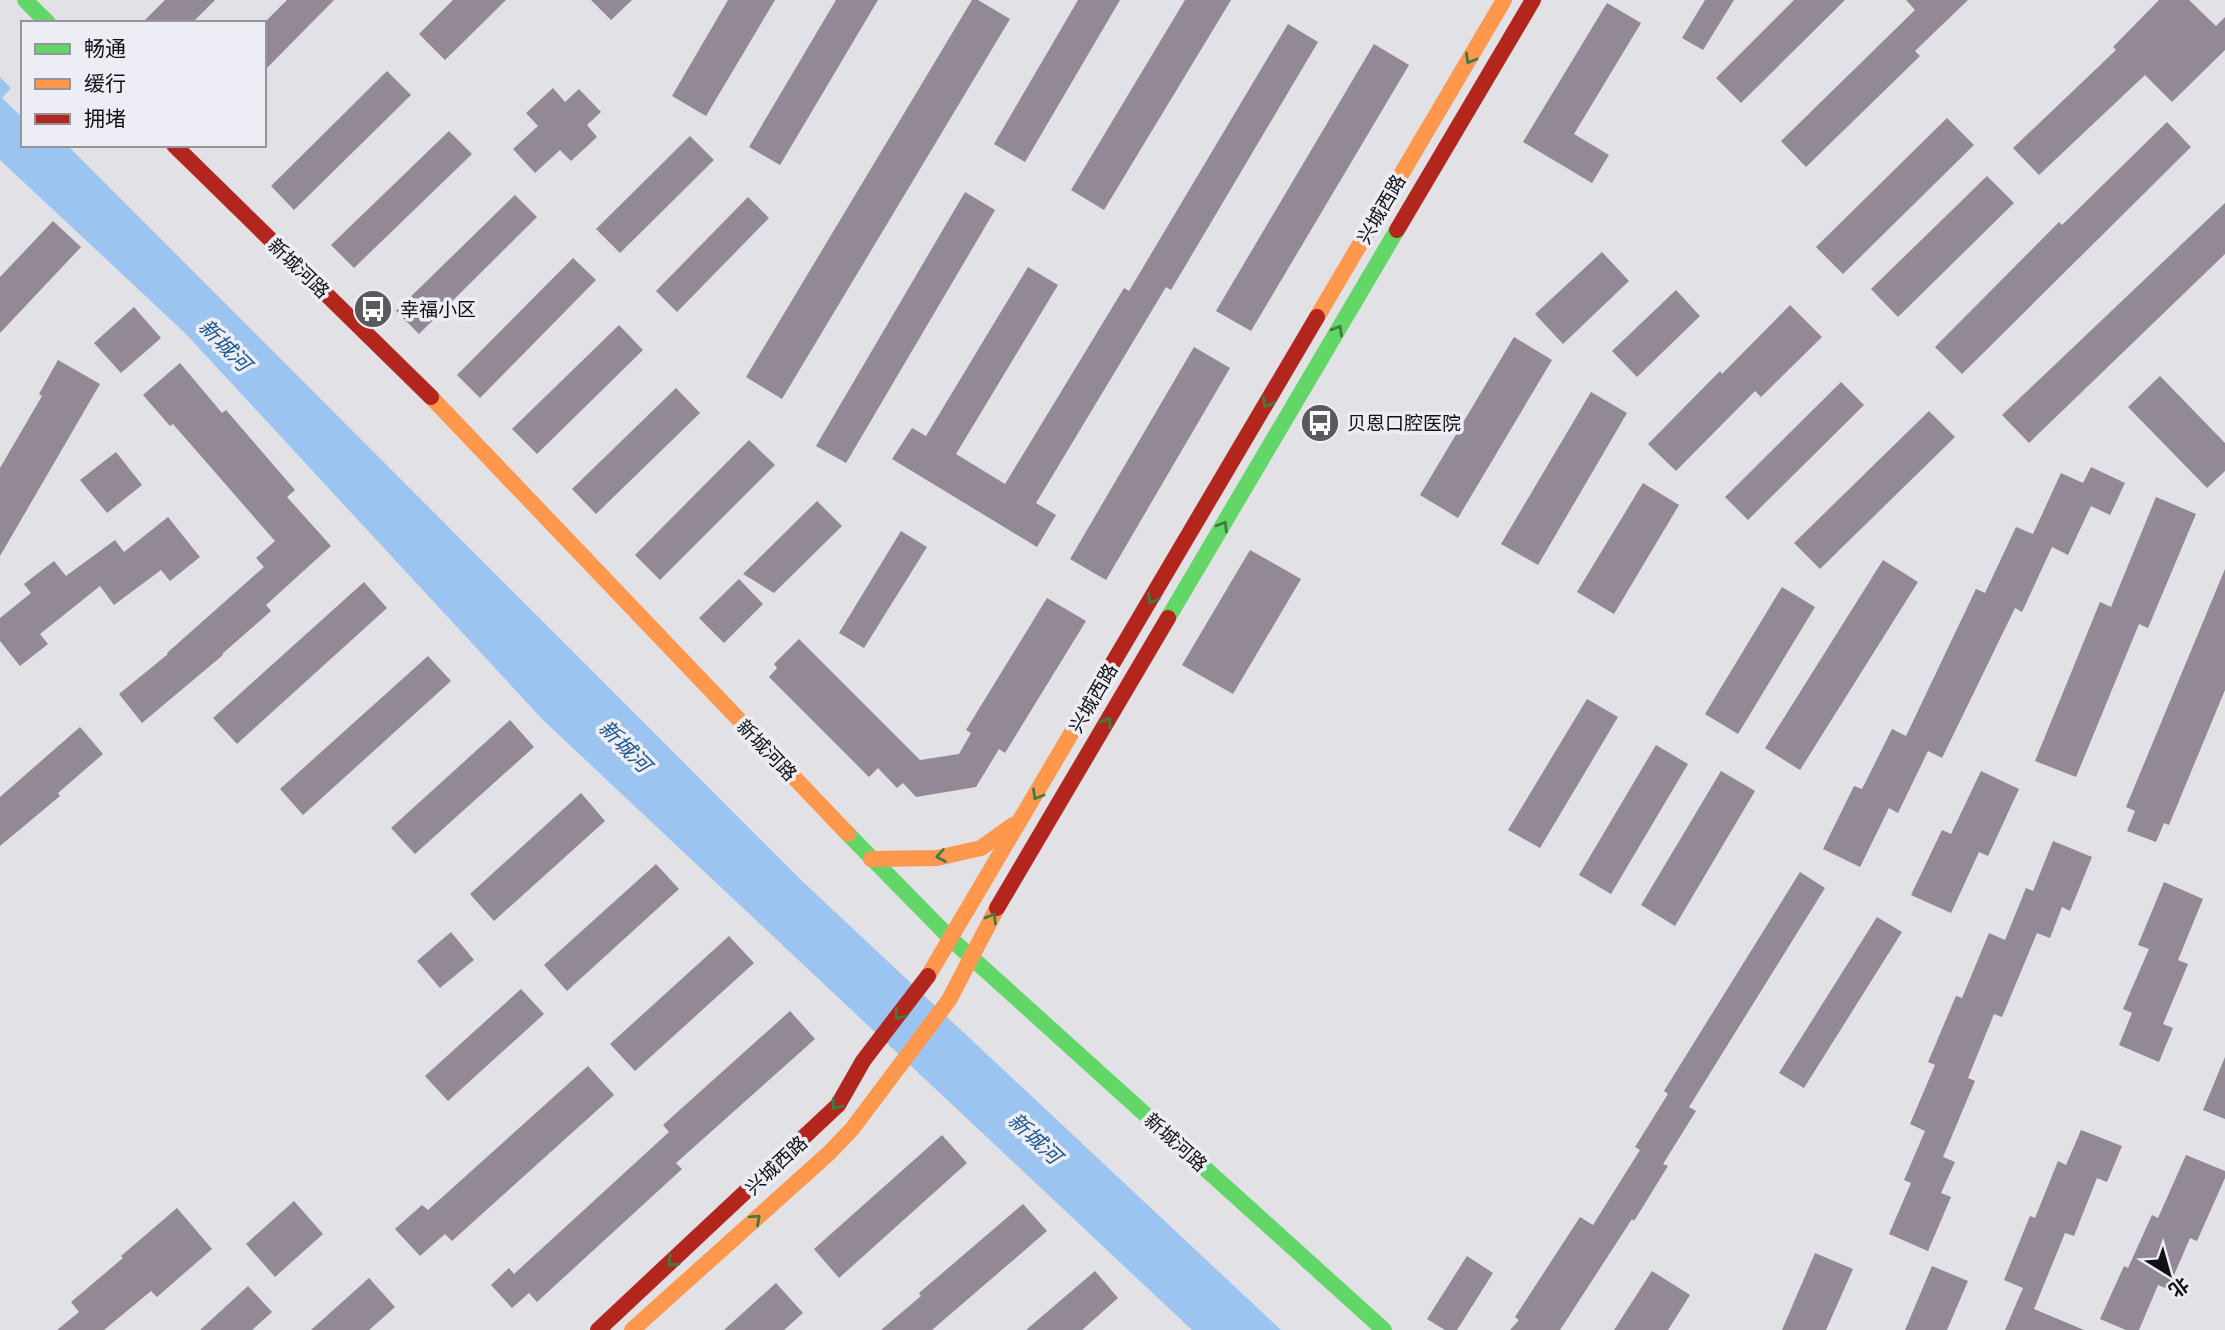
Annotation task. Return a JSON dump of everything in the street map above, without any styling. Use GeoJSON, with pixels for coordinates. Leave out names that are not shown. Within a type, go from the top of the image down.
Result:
{"type":"FeatureCollection","features":[{"type":"Feature","properties":{"kind":"street"},"geometry":{"type":"LineString","coordinates":[[25,0],[46,21]]}},
{"type":"Feature","properties":{"kind":"street","name":"兴城西路"},"geometry":{"type":"LineString","coordinates":[[598,1330],[838,1105],[874,1048],[925,982],[1504,0]]}},
{"type":"Feature","properties":{"kind":"street","name":"兴城西路"},"geometry":{"type":"LineString","coordinates":[[632,1330],[829,1153],[852,1129],[949,1000],[1013,881],[1533,0]]}},
{"type":"Feature","properties":{"kind":"street","name":"新城河路"},"geometry":{"type":"LineString","coordinates":[[176,147],[428,394],[871,859],[951,939],[1384,1330]]}},
{"type":"Feature","properties":{"kind":"street"},"geometry":{"type":"LineString","coordinates":[[871,859],[937,858],[981,848],[1023,818]]}},
{"type":"Feature","properties":{"kind":"water","name":"新城河"},"geometry":{"type":"Polygon","coordinates":[[[0,77],[11,88],[2,98],[21,116],[21,147],[69,147],[801,880],[1281,1330],[1192,1330],[543,720],[185,333],[0,160],[0,77]]]}},
{"type":"Feature","properties":{"kind":"building"},"geometry":{"type":"Polygon","coordinates":[[[165,0],[215,0],[194,21],[144,21],[165,0]]]}},
{"type":"Feature","properties":{"kind":"building"},"geometry":{"type":"Polygon","coordinates":[[[287,0],[334,0],[266,69],[266,21],[287,0]]]}},
{"type":"Feature","properties":{"kind":"building"},"geometry":{"type":"Polygon","coordinates":[[[453,0],[506,0],[445,60],[419,34],[453,0]]]}},
{"type":"Feature","properties":{"kind":"building"},"geometry":{"type":"Polygon","coordinates":[[[591,0],[632,0],[611,20],[591,0]]]}},
{"type":"Feature","properties":{"kind":"building"},"geometry":{"type":"Polygon","coordinates":[[[728,0],[775,0],[706,116],[672,96],[728,0]]]}},
{"type":"Feature","properties":{"kind":"building"},"geometry":{"type":"Polygon","coordinates":[[[836,0],[878,0],[780,165],[749,147],[836,0]]]}},
{"type":"Feature","properties":{"kind":"building"},"geometry":{"type":"Polygon","coordinates":[[[972,0],[978,0],[1010,19],[782,399],[746,377],[972,0]]]}},
{"type":"Feature","properties":{"kind":"building"},"geometry":{"type":"Polygon","coordinates":[[[1078,0],[1120,0],[1025,162],[994,144],[1078,0]]]}},
{"type":"Feature","properties":{"kind":"building"},"geometry":{"type":"Polygon","coordinates":[[[1185,0],[1231,0],[1104,210],[1071,190],[1185,0]]]}},
{"type":"Feature","properties":{"kind":"building"},"geometry":{"type":"Polygon","coordinates":[[[1705,0],[1734,0],[1703,50],[1682,38],[1705,0]]]}},
{"type":"Feature","properties":{"kind":"building"},"geometry":{"type":"Polygon","coordinates":[[[1794,0],[1845,0],[1741,103],[1716,78],[1794,0]]]}},
{"type":"Feature","properties":{"kind":"building"},"geometry":{"type":"Polygon","coordinates":[[[1906,0],[1968,0],[1915,51],[1920,56],[1806,167],[1781,141],[1915,10],[1906,0]]]}},
{"type":"Feature","properties":{"kind":"building"},"geometry":{"type":"Polygon","coordinates":[[[2159,0],[2189,0],[2216,26],[2225,17],[2225,50],[2172,102],[2145,75],[2039,175],[2013,148],[2116,50],[2113,47],[2159,0]]]}},
{"type":"Feature","properties":{"kind":"building"},"geometry":{"type":"Polygon","coordinates":[[[1607,3],[1641,23],[1574,134],[1609,155],[1592,183],[1523,142],[1607,3]]]}},
{"type":"Feature","properties":{"kind":"building"},"geometry":{"type":"Polygon","coordinates":[[[1288,24],[1318,42],[1171,290],[1166,287],[1036,503],[1056,515],[1037,547],[892,459],[912,428],[926,436],[1028,267],[1058,285],[956,454],[1005,484],[1124,288],[1129,291],[1288,24]]]}},
{"type":"Feature","properties":{"kind":"building"},"geometry":{"type":"Polygon","coordinates":[[[1374,44],[1409,65],[1251,331],[1216,311],[1374,44]]]}},
{"type":"Feature","properties":{"kind":"building"},"geometry":{"type":"Polygon","coordinates":[[[387,71],[411,95],[294,210],[271,186],[387,71]]]}},
{"type":"Feature","properties":{"kind":"building"},"geometry":{"type":"Polygon","coordinates":[[[553,88],[565,102],[579,89],[601,112],[587,125],[597,137],[571,161],[560,150],[535,173],[513,149],[538,126],[526,113],[553,88]]]}},
{"type":"Feature","properties":{"kind":"building"},"geometry":{"type":"Polygon","coordinates":[[[1947,118],[1974,145],[1843,274],[1816,247],[1947,118]]]}},
{"type":"Feature","properties":{"kind":"building"},"geometry":{"type":"Polygon","coordinates":[[[2167,122],[2191,147],[1962,374],[1935,347],[2059,222],[2062,225],[2167,122]]]}},
{"type":"Feature","properties":{"kind":"building"},"geometry":{"type":"Polygon","coordinates":[[[449,131],[472,154],[354,268],[331,245],[449,131]]]}},
{"type":"Feature","properties":{"kind":"building"},"geometry":{"type":"Polygon","coordinates":[[[690,136],[714,160],[620,253],[596,229],[690,136]]]}},
{"type":"Feature","properties":{"kind":"building"},"geometry":{"type":"Polygon","coordinates":[[[1987,176],[2014,203],[1898,317],[1871,289],[1987,176]]]}},
{"type":"Feature","properties":{"kind":"building"},"geometry":{"type":"Polygon","coordinates":[[[965,192],[995,210],[846,463],[816,446],[965,192]]]}},
{"type":"Feature","properties":{"kind":"building"},"geometry":{"type":"Polygon","coordinates":[[[515,195],[537,217],[419,334],[396,311],[515,195]]]}},
{"type":"Feature","properties":{"kind":"building"},"geometry":{"type":"Polygon","coordinates":[[[748,197],[769,218],[677,312],[656,291],[748,197]]]}},
{"type":"Feature","properties":{"kind":"building"},"geometry":{"type":"Polygon","coordinates":[[[2225,203],[2225,254],[2029,443],[2002,415],[2225,203]]]}},
{"type":"Feature","properties":{"kind":"building"},"geometry":{"type":"Polygon","coordinates":[[[53,221],[81,247],[0,333],[0,277],[53,221]]]}},
{"type":"Feature","properties":{"kind":"building"},"geometry":{"type":"Polygon","coordinates":[[[1602,252],[1629,281],[1563,344],[1535,314],[1602,252]]]}},
{"type":"Feature","properties":{"kind":"building"},"geometry":{"type":"Polygon","coordinates":[[[573,258],[596,280],[480,398],[457,375],[573,258]]]}},
{"type":"Feature","properties":{"kind":"building"},"geometry":{"type":"Polygon","coordinates":[[[1676,290],[1700,316],[1637,377],[1612,351],[1676,290]]]}},
{"type":"Feature","properties":{"kind":"building"},"geometry":{"type":"Polygon","coordinates":[[[1790,305],[1822,337],[1761,397],[1755,391],[1676,471],[1648,444],[1790,305]]]}},
{"type":"Feature","properties":{"kind":"building"},"geometry":{"type":"Polygon","coordinates":[[[134,307],[161,338],[121,373],[94,343],[134,307]]]}},
{"type":"Feature","properties":{"kind":"building"},"geometry":{"type":"Polygon","coordinates":[[[619,325],[643,350],[537,454],[512,429],[619,325]]]}},
{"type":"Feature","properties":{"kind":"building"},"geometry":{"type":"Polygon","coordinates":[[[1514,337],[1552,360],[1458,518],[1420,495],[1514,337]]]}},
{"type":"Feature","properties":{"kind":"building"},"geometry":{"type":"Polygon","coordinates":[[[1194,347],[1230,368],[1106,580],[1070,559],[1194,347]]]}},
{"type":"Feature","properties":{"kind":"building"},"geometry":{"type":"Polygon","coordinates":[[[58,360],[100,384],[0,556],[0,468],[42,396],[39,394],[58,360]]]}},
{"type":"Feature","properties":{"kind":"building"},"geometry":{"type":"Polygon","coordinates":[[[180,363],[222,413],[226,410],[295,490],[287,497],[331,546],[266,605],[271,611],[142,723],[119,694],[168,654],[264,567],[256,558],[275,541],[173,424],[170,426],[143,395],[180,363]]]}},
{"type":"Feature","properties":{"kind":"building"},"geometry":{"type":"Polygon","coordinates":[[[2160,376],[2225,443],[2225,471],[2207,488],[2128,407],[2160,376]]]}},
{"type":"Feature","properties":{"kind":"building"},"geometry":{"type":"Polygon","coordinates":[[[1841,382],[1864,405],[1748,520],[1725,497],[1841,382]]]}},
{"type":"Feature","properties":{"kind":"building"},"geometry":{"type":"Polygon","coordinates":[[[676,388],[700,413],[596,514],[572,489],[676,388]]]}},
{"type":"Feature","properties":{"kind":"building"},"geometry":{"type":"Polygon","coordinates":[[[1591,392],[1627,413],[1538,565],[1501,544],[1591,392]]]}},
{"type":"Feature","properties":{"kind":"building"},"geometry":{"type":"Polygon","coordinates":[[[1929,411],[1955,437],[1820,569],[1794,543],[1929,411]]]}},
{"type":"Feature","properties":{"kind":"building"},"geometry":{"type":"Polygon","coordinates":[[[749,440],[775,465],[660,580],[635,555],[749,440]]]}},
{"type":"Feature","properties":{"kind":"building"},"geometry":{"type":"Polygon","coordinates":[[[116,452],[142,485],[107,513],[80,480],[116,452]]]}},
{"type":"Feature","properties":{"kind":"building"},"geometry":{"type":"Polygon","coordinates":[[[2091,467],[2125,483],[2110,515],[2091,506],[2068,555],[2052,547],[2022,612],[2015,608],[1942,758],[1928,751],[1898,813],[1889,808],[1860,867],[1823,849],[1854,786],[1862,789],[1892,729],[1906,736],[1976,589],[1985,593],[2016,527],[2033,534],[2061,473],[2083,483],[2091,467]]]}},
{"type":"Feature","properties":{"kind":"building"},"geometry":{"type":"Polygon","coordinates":[[[1643,483],[1679,505],[1614,614],[1577,592],[1643,483]]]}},
{"type":"Feature","properties":{"kind":"building"},"geometry":{"type":"Polygon","coordinates":[[[2156,497],[2196,514],[2148,628],[2139,624],[2076,777],[2035,761],[2100,602],[2111,607],[2156,497]]]}},
{"type":"Feature","properties":{"kind":"building"},"geometry":{"type":"Polygon","coordinates":[[[817,501],[842,526],[774,593],[743,574],[817,501]]]}},
{"type":"Feature","properties":{"kind":"building"},"geometry":{"type":"Polygon","coordinates":[[[168,517],[200,557],[170,581],[161,570],[114,605],[100,586],[40,634],[48,644],[20,666],[0,641],[0,618],[31,593],[24,584],[54,561],[66,576],[115,540],[124,552],[168,517]]]}},
{"type":"Feature","properties":{"kind":"building"},"geometry":{"type":"Polygon","coordinates":[[[901,531],[927,547],[864,648],[839,633],[901,531]]]}},
{"type":"Feature","properties":{"kind":"building"},"geometry":{"type":"Polygon","coordinates":[[[1250,550],[1301,579],[1233,694],[1182,665],[1250,550]]]}},
{"type":"Feature","properties":{"kind":"building"},"geometry":{"type":"Polygon","coordinates":[[[1883,560],[1918,582],[1800,770],[1765,748],[1883,560]]]}},
{"type":"Feature","properties":{"kind":"building"},"geometry":{"type":"Polygon","coordinates":[[[2225,569],[2225,690],[2169,825],[2164,823],[2156,842],[2127,831],[2135,811],[2126,807],[2225,569]]]}},
{"type":"Feature","properties":{"kind":"building"},"geometry":{"type":"Polygon","coordinates":[[[739,579],[763,604],[724,643],[699,618],[739,579]]]}},
{"type":"Feature","properties":{"kind":"building"},"geometry":{"type":"Polygon","coordinates":[[[364,582],[387,608],[237,744],[213,718],[364,582]]]}},
{"type":"Feature","properties":{"kind":"building"},"geometry":{"type":"Polygon","coordinates":[[[1782,587],[1815,607],[1738,734],[1705,714],[1782,587]]]}},
{"type":"Feature","properties":{"kind":"building"},"geometry":{"type":"Polygon","coordinates":[[[1047,598],[1086,621],[1005,753],[999,749],[976,787],[916,797],[903,783],[897,788],[878,768],[869,777],[769,677],[777,668],[774,664],[799,639],[920,760],[959,754],[971,733],[966,730],[1047,598]]]}},
{"type":"Feature","properties":{"kind":"building"},"geometry":{"type":"Polygon","coordinates":[[[428,656],[451,681],[303,815],[280,789],[428,656]]]}},
{"type":"Feature","properties":{"kind":"building"},"geometry":{"type":"Polygon","coordinates":[[[1587,699],[1618,717],[1540,848],[1508,830],[1587,699]]]}},
{"type":"Feature","properties":{"kind":"building"},"geometry":{"type":"Polygon","coordinates":[[[510,720],[534,747],[415,854],[391,828],[510,720]]]}},
{"type":"Feature","properties":{"kind":"building"},"geometry":{"type":"Polygon","coordinates":[[[80,727],[103,754],[58,793],[60,796],[0,846],[0,797],[80,727]]]}},
{"type":"Feature","properties":{"kind":"building"},"geometry":{"type":"Polygon","coordinates":[[[1656,745],[1688,764],[1611,894],[1579,875],[1656,745]]]}},
{"type":"Feature","properties":{"kind":"building"},"geometry":{"type":"Polygon","coordinates":[[[1721,771],[1755,791],[1675,926],[1641,905],[1721,771]]]}},
{"type":"Feature","properties":{"kind":"building"},"geometry":{"type":"Polygon","coordinates":[[[1981,771],[2019,789],[1988,856],[1979,852],[1951,913],[1911,895],[1942,830],[1951,834],[1981,771]]]}},
{"type":"Feature","properties":{"kind":"building"},"geometry":{"type":"Polygon","coordinates":[[[581,793],[605,821],[494,921],[470,894],[581,793]]]}},
{"type":"Feature","properties":{"kind":"building"},"geometry":{"type":"Polygon","coordinates":[[[2053,841],[2092,857],[2070,911],[2062,907],[2050,938],[2037,933],[2002,1017],[1994,1014],[1968,1078],[1975,1081],[1943,1157],[1955,1162],[1941,1193],[1951,1197],[1928,1251],[1889,1234],[1911,1183],[1904,1180],[1925,1131],[1910,1124],[1935,1065],[1928,1062],[1956,996],[1962,998],[1989,933],[2005,940],[2026,888],[2033,891],[2053,841]]]}},
{"type":"Feature","properties":{"kind":"building"},"geometry":{"type":"Polygon","coordinates":[[[656,864],[679,889],[567,991],[544,965],[656,864]]]}},
{"type":"Feature","properties":{"kind":"building"},"geometry":{"type":"Polygon","coordinates":[[[1800,872],[1825,888],[1689,1107],[1696,1111],[1663,1164],[1668,1166],[1634,1221],[1632,1219],[1560,1330],[1510,1330],[1519,1320],[1515,1317],[1580,1217],[1593,1225],[1640,1150],[1635,1147],[1668,1094],[1664,1091],[1800,872]]]}},
{"type":"Feature","properties":{"kind":"building"},"geometry":{"type":"Polygon","coordinates":[[[2164,882],[2203,899],[2178,960],[2188,964],[2163,1024],[2173,1028],[2159,1062],[2119,1045],[2132,1013],[2123,1009],[2149,949],[2138,945],[2164,882]]]}},
{"type":"Feature","properties":{"kind":"building"},"geometry":{"type":"Polygon","coordinates":[[[1877,917],[1902,932],[1804,1088],[1779,1073],[1877,917]]]}},
{"type":"Feature","properties":{"kind":"building"},"geometry":{"type":"Polygon","coordinates":[[[451,932],[474,960],[440,988],[417,961],[451,932]]]}},
{"type":"Feature","properties":{"kind":"building"},"geometry":{"type":"Polygon","coordinates":[[[729,936],[754,963],[635,1071],[610,1044],[729,936]]]}},
{"type":"Feature","properties":{"kind":"building"},"geometry":{"type":"Polygon","coordinates":[[[521,989],[544,1014],[448,1101],[425,1076],[521,989]]]}},
{"type":"Feature","properties":{"kind":"building"},"geometry":{"type":"Polygon","coordinates":[[[790,1011],[815,1039],[676,1163],[682,1169],[537,1302],[529,1293],[512,1308],[491,1285],[509,1268],[514,1274],[669,1132],[663,1125],[790,1011]]]}},
{"type":"Feature","properties":{"kind":"building"},"geometry":{"type":"Polygon","coordinates":[[[2225,1057],[2225,1119],[2203,1110],[2225,1057]]]}},
{"type":"Feature","properties":{"kind":"building"},"geometry":{"type":"Polygon","coordinates":[[[588,1066],[614,1095],[452,1241],[445,1234],[420,1256],[395,1229],[422,1205],[428,1210],[588,1066]]]}},
{"type":"Feature","properties":{"kind":"building"},"geometry":{"type":"Polygon","coordinates":[[[2081,1130],[2122,1146],[2107,1182],[2097,1178],[2074,1236],[2065,1233],[2034,1309],[2084,1330],[2005,1330],[2023,1288],[2004,1280],[2030,1216],[2035,1218],[2058,1161],[2066,1165],[2081,1130]]]}},
{"type":"Feature","properties":{"kind":"building"},"geometry":{"type":"Polygon","coordinates":[[[942,1135],[967,1163],[839,1278],[814,1249],[942,1135]]]}},
{"type":"Feature","properties":{"kind":"building"},"geometry":{"type":"Polygon","coordinates":[[[2186,1155],[2225,1171],[2225,1178],[2197,1241],[2190,1238],[2168,1289],[2158,1285],[2139,1330],[2126,1330],[2100,1319],[2124,1266],[2128,1268],[2152,1215],[2158,1218],[2186,1155]]]}},
{"type":"Feature","properties":{"kind":"building"},"geometry":{"type":"Polygon","coordinates":[[[294,1201],[323,1234],[275,1277],[246,1244],[294,1201]]]}},
{"type":"Feature","properties":{"kind":"building"},"geometry":{"type":"Polygon","coordinates":[[[1023,1204],[1047,1231],[932,1330],[881,1330],[921,1296],[919,1293],[1023,1204]]]}},
{"type":"Feature","properties":{"kind":"building"},"geometry":{"type":"Polygon","coordinates":[[[177,1208],[212,1249],[157,1297],[151,1291],[104,1330],[57,1330],[79,1312],[71,1302],[177,1208]]]}},
{"type":"Feature","properties":{"kind":"building"},"geometry":{"type":"Polygon","coordinates":[[[1815,1253],[1853,1269],[1826,1330],[1782,1330],[1815,1253]]]}},
{"type":"Feature","properties":{"kind":"building"},"geometry":{"type":"Polygon","coordinates":[[[1467,1256],[1493,1273],[1457,1330],[1445,1330],[1427,1319],[1467,1256]]]}},
{"type":"Feature","properties":{"kind":"building"},"geometry":{"type":"Polygon","coordinates":[[[1932,1266],[1968,1281],[1947,1330],[1905,1330],[1932,1266]]]}},
{"type":"Feature","properties":{"kind":"building"},"geometry":{"type":"Polygon","coordinates":[[[1095,1271],[1118,1298],[1082,1330],[1026,1330],[1095,1271]]]}},
{"type":"Feature","properties":{"kind":"building"},"geometry":{"type":"Polygon","coordinates":[[[1652,1271],[1690,1295],[1668,1330],[1614,1330],[1652,1271]]]}},
{"type":"Feature","properties":{"kind":"building"},"geometry":{"type":"Polygon","coordinates":[[[369,1278],[395,1307],[369,1330],[311,1330],[369,1278]]]}},
{"type":"Feature","properties":{"kind":"building"},"geometry":{"type":"Polygon","coordinates":[[[776,1283],[803,1313],[784,1330],[724,1330],[776,1283]]]}},
{"type":"Feature","properties":{"kind":"building"},"geometry":{"type":"Polygon","coordinates":[[[248,1286],[272,1312],[252,1330],[200,1330],[248,1286]]]}},
{"type":"Feature","properties":{"kind":"traffic: fast"},"geometry":{"type":"LineString","coordinates":[[25,0],[46,21]]}},
{"type":"Feature","properties":{"kind":"traffic: fast"},"geometry":{"type":"LineString","coordinates":[[1168,618],[1397,230]]}},
{"type":"Feature","properties":{"kind":"traffic: fast"},"geometry":{"type":"LineString","coordinates":[[848,834],[951,939],[1384,1330]]}},
{"type":"Feature","properties":{"kind":"traffic: slow"},"geometry":{"type":"LineString","coordinates":[[1317,317],[1504,0]]}},
{"type":"Feature","properties":{"kind":"traffic: slow"},"geometry":{"type":"LineString","coordinates":[[431,397],[848,834]]}},
{"type":"Feature","properties":{"kind":"traffic: slow"},"geometry":{"type":"LineString","coordinates":[[928,976],[1101,683]]}},
{"type":"Feature","properties":{"kind":"traffic: slow"},"geometry":{"type":"LineString","coordinates":[[871,859],[937,858],[981,848],[1013,825]]}},
{"type":"Feature","properties":{"kind":"traffic: slow"},"geometry":{"type":"LineString","coordinates":[[632,1330],[829,1153],[852,1129],[949,1000],[997,908]]}},
{"type":"Feature","properties":{"kind":"traffic: jam"},"geometry":{"type":"LineString","coordinates":[[1397,230],[1533,0]]}},
{"type":"Feature","properties":{"kind":"traffic: jam"},"geometry":{"type":"LineString","coordinates":[[176,147],[431,397]]}},
{"type":"Feature","properties":{"kind":"traffic: jam"},"geometry":{"type":"LineString","coordinates":[[1101,683],[1317,317]]}},
{"type":"Feature","properties":{"kind":"traffic: jam"},"geometry":{"type":"LineString","coordinates":[[997,908],[1168,618]]}},
{"type":"Feature","properties":{"kind":"traffic: jam"},"geometry":{"type":"LineString","coordinates":[[598,1330],[838,1105],[863,1061],[928,976]]}},
{"type":"Feature","properties":{"kind":"place","name":"幸福小区"},"geometry":{"type":"Point","coordinates":[373,309]}},
{"type":"Feature","properties":{"kind":"place","name":"贝恩口腔医院"},"geometry":{"type":"Point","coordinates":[1320,423]}}]}
